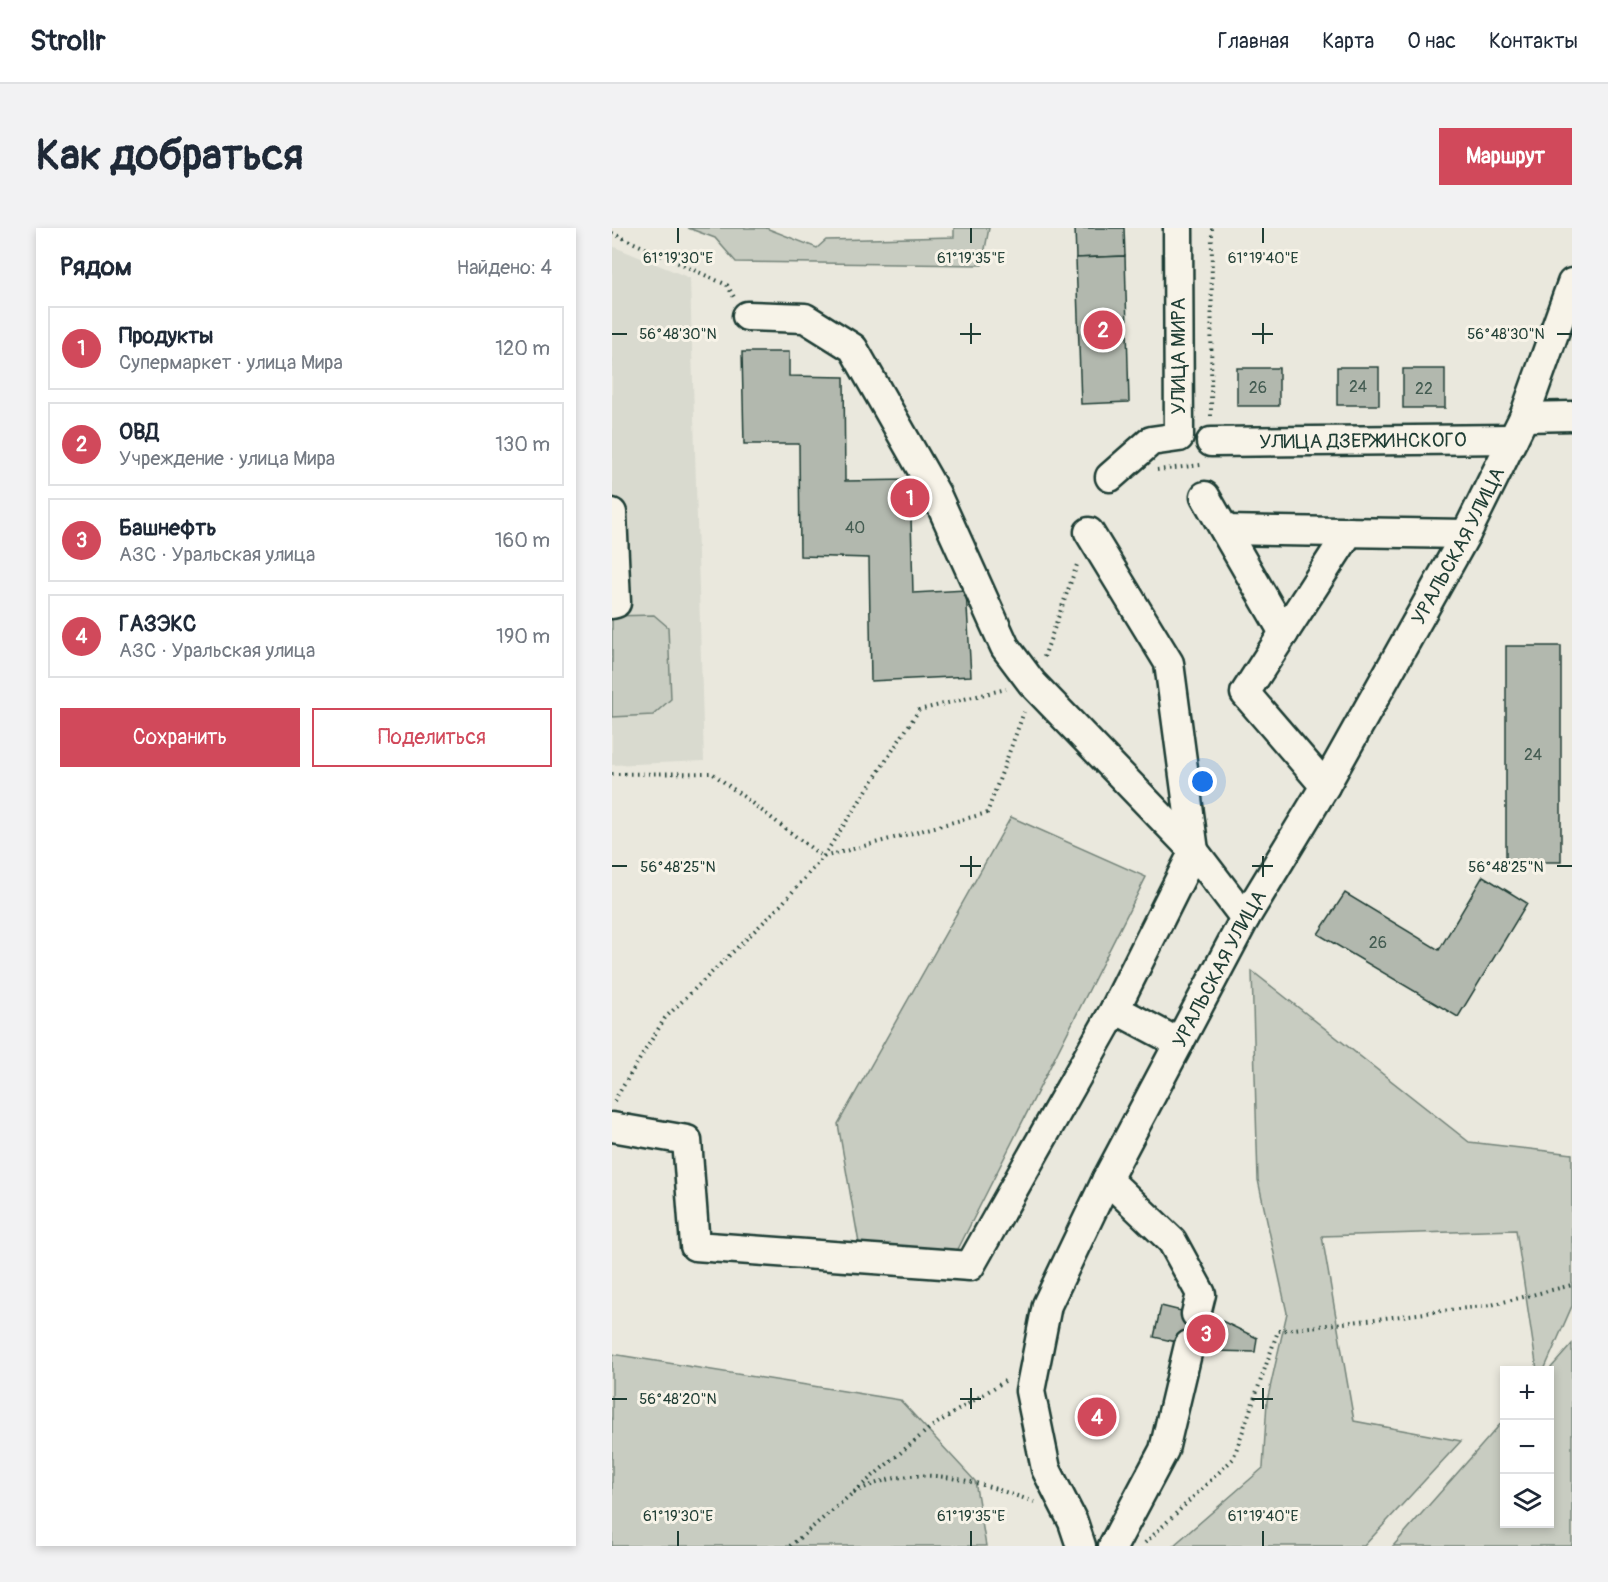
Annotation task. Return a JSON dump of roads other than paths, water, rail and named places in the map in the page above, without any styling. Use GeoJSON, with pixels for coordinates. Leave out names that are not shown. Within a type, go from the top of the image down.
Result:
{"type":"FeatureCollection","features":[{"type":"Feature","properties":{"kind":"street","name":"УЛИЦА МИРА"},"geometry":{"type":"LineString","coordinates":[[1110,477],[1152,441],[1179,437],[1178,228]]}},
{"type":"Feature","properties":{"kind":"street","name":"УРАЛЬСКАЯ УЛИЦА"},"geometry":{"type":"LineString","coordinates":[[1077,1534],[1046,1469],[1029,1391],[1047,1305],[1107,1179],[1245,918],[1325,786],[1466,534],[1519,428],[1572,283]]}},
{"type":"Feature","properties":{"kind":"street"},"geometry":{"type":"LineString","coordinates":[[747,316],[805,318],[854,348],[936,494],[1005,647],[1033,684],[1194,851],[1245,918]]}},
{"type":"Feature","properties":{"kind":"street","name":"УЛИЦА ДЗЕРЖИНСКОГО"},"geometry":{"type":"LineString","coordinates":[[1211,442],[1519,428],[1572,416]]}},
{"type":"Feature","properties":{"kind":"street"},"geometry":{"type":"LineString","coordinates":[[1205,496],[1284,633]]}},
{"type":"Feature","properties":{"kind":"street"},"geometry":{"type":"LineString","coordinates":[[612,513],[616,603],[612,604]]}},
{"type":"Feature","properties":{"kind":"street"},"geometry":{"type":"LineString","coordinates":[[1225,530],[1466,534]]}},
{"type":"Feature","properties":{"kind":"street"},"geometry":{"type":"LineString","coordinates":[[1325,786],[1245,693],[1349,532]]}},
{"type":"Feature","properties":{"kind":"street"},"geometry":{"type":"LineString","coordinates":[[612,1127],[687,1140],[695,1246],[970,1266],[1115,1009],[1194,851],[1168,663],[1085,542]]}},
{"type":"Feature","properties":{"kind":"street"},"geometry":{"type":"LineString","coordinates":[[1115,1009],[1179,1043]]}},
{"type":"Feature","properties":{"kind":"street"},"geometry":{"type":"LineString","coordinates":[[1107,1179],[1172,1241],[1201,1294],[1196,1314]]}},
{"type":"Feature","properties":{"kind":"street"},"geometry":{"type":"LineString","coordinates":[[1113,1546],[1164,1450],[1189,1345]]}},
{"type":"Feature","properties":{"kind":"place","name":"ОВД"},"geometry":{"type":"Point","coordinates":[1103,330]}},
{"type":"Feature","properties":{"kind":"place","name":"Продукты"},"geometry":{"type":"Point","coordinates":[910,498]}},
{"type":"Feature","properties":{"kind":"place","name":"Башнефть"},"geometry":{"type":"Point","coordinates":[1206,1334]}},
{"type":"Feature","properties":{"kind":"place","name":"ГАЗЭКС"},"geometry":{"type":"Point","coordinates":[1097,1417]}}]}
